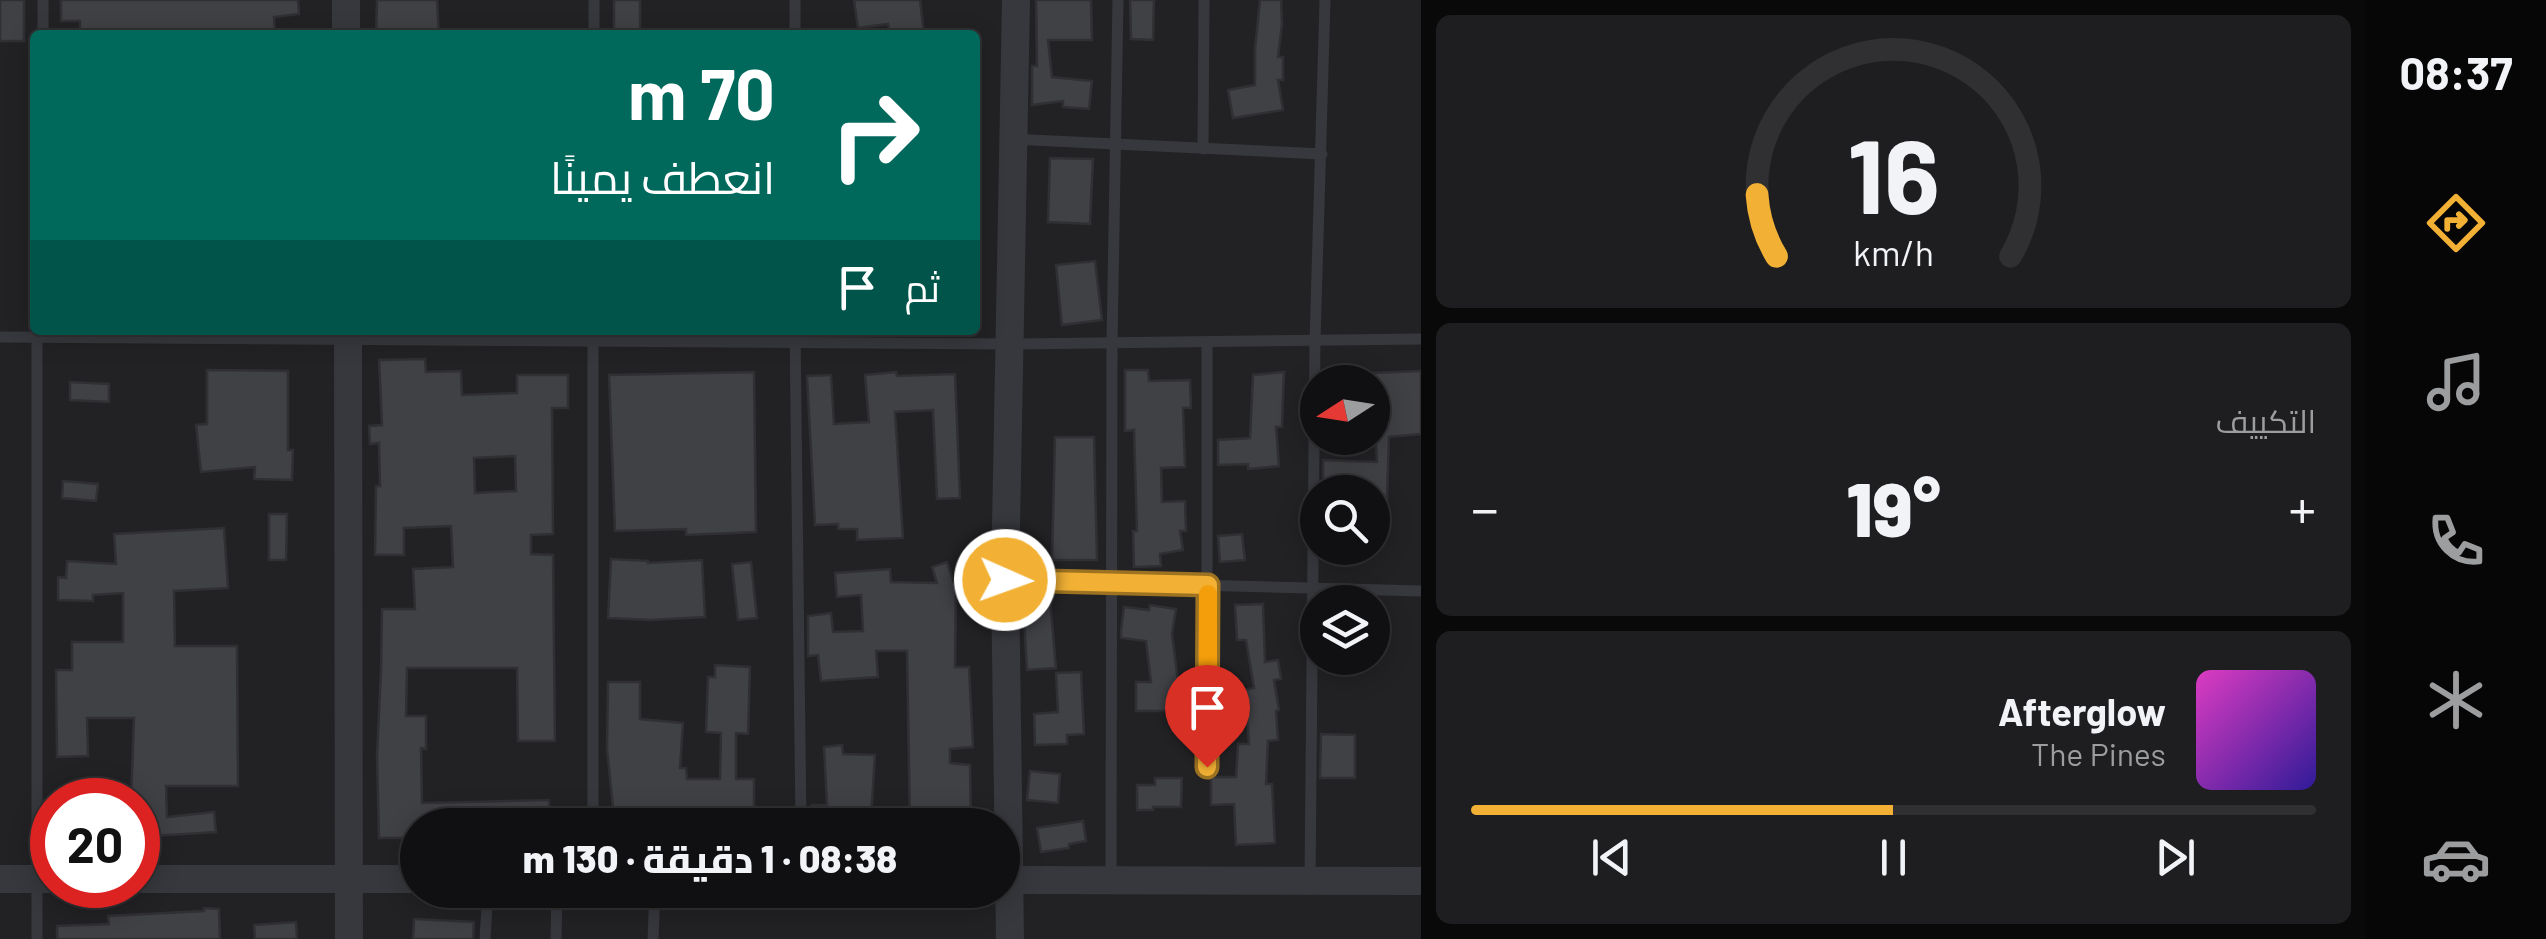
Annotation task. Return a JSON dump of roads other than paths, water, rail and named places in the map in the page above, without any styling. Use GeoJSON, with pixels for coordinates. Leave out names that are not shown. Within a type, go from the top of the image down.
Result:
{"type":"FeatureCollection","features":[{"type":"Feature","properties":{"kind":"street"},"geometry":{"type":"LineString","coordinates":[[346,0],[346,30]]}},
{"type":"Feature","properties":{"kind":"street"},"geometry":{"type":"LineString","coordinates":[[1006,808],[1005,580],[1016,0]]}},
{"type":"Feature","properties":{"kind":"street"},"geometry":{"type":"LineString","coordinates":[[348,335],[349,939]]}},
{"type":"Feature","properties":{"kind":"street"},"geometry":{"type":"LineString","coordinates":[[0,879],[30,879]]}},
{"type":"Feature","properties":{"kind":"street"},"geometry":{"type":"LineString","coordinates":[[160,879],[400,879]]}},
{"type":"Feature","properties":{"kind":"street"},"geometry":{"type":"LineString","coordinates":[[1020,880],[1421,881]]}},
{"type":"Feature","properties":{"kind":"street"},"geometry":{"type":"LineString","coordinates":[[1008,908],[1010,939]]}},
{"type":"Feature","properties":{"kind":"lane"},"geometry":{"type":"LineString","coordinates":[[43,30],[44,0]]}},
{"type":"Feature","properties":{"kind":"lane"},"geometry":{"type":"LineString","coordinates":[[594,0],[594,30]]}},
{"type":"Feature","properties":{"kind":"lane"},"geometry":{"type":"LineString","coordinates":[[795,30],[796,0]]}},
{"type":"Feature","properties":{"kind":"lane"},"geometry":{"type":"LineString","coordinates":[[1112,879],[1112,343],[1118,0]]}},
{"type":"Feature","properties":{"kind":"lane"},"geometry":{"type":"LineString","coordinates":[[1203,149],[1204,0]]}},
{"type":"Feature","properties":{"kind":"lane"},"geometry":{"type":"LineString","coordinates":[[1312,585],[1325,0]]}},
{"type":"Feature","properties":{"kind":"lane"},"geometry":{"type":"LineString","coordinates":[[1013,139],[1322,154]]}},
{"type":"Feature","properties":{"kind":"lane"},"geometry":{"type":"LineString","coordinates":[[0,337],[30,335]]}},
{"type":"Feature","properties":{"kind":"lane"},"geometry":{"type":"LineString","coordinates":[[37,335],[44,778]]}},
{"type":"Feature","properties":{"kind":"lane"},"geometry":{"type":"LineString","coordinates":[[348,335],[795,336],[1008,344],[1421,339]]}},
{"type":"Feature","properties":{"kind":"lane"},"geometry":{"type":"LineString","coordinates":[[592,808],[593,336]]}},
{"type":"Feature","properties":{"kind":"lane"},"geometry":{"type":"LineString","coordinates":[[795,336],[801,808]]}},
{"type":"Feature","properties":{"kind":"lane"},"geometry":{"type":"LineString","coordinates":[[1207,342],[1207,767]]}},
{"type":"Feature","properties":{"kind":"lane"},"geometry":{"type":"LineString","coordinates":[[1005,580],[1300,588]]}},
{"type":"Feature","properties":{"kind":"lane"},"geometry":{"type":"LineString","coordinates":[[1390,590],[1421,591]]}},
{"type":"Feature","properties":{"kind":"lane"},"geometry":{"type":"LineString","coordinates":[[1310,881],[1311,675]]}},
{"type":"Feature","properties":{"kind":"lane"},"geometry":{"type":"LineString","coordinates":[[37,939],[42,908]]}},
{"type":"Feature","properties":{"kind":"lane"},"geometry":{"type":"LineString","coordinates":[[485,939],[487,908]]}},
{"type":"Feature","properties":{"kind":"lane"},"geometry":{"type":"LineString","coordinates":[[556,939],[557,908]]}},
{"type":"Feature","properties":{"kind":"lane"},"geometry":{"type":"LineString","coordinates":[[653,939],[654,908]]}}]}
